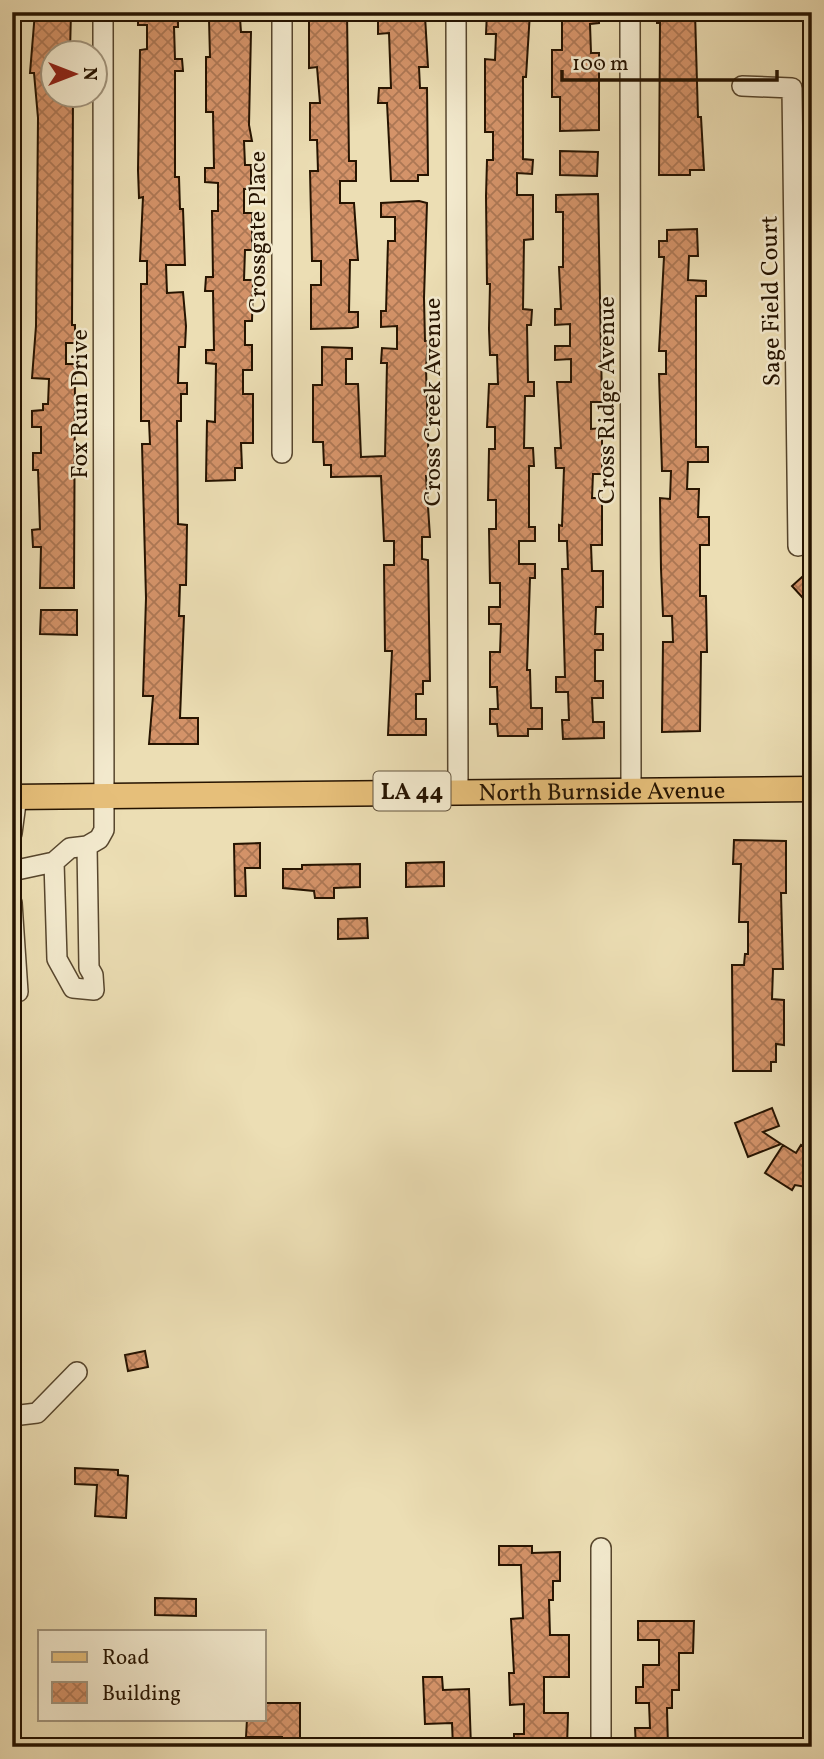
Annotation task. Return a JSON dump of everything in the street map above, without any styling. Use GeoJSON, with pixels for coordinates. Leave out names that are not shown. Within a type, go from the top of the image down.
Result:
{"type":"FeatureCollection","features":[{"type":"Feature","properties":{"kind":"main road","name":"North Burnside Avenue"},"geometry":{"type":"LineString","coordinates":[[14,797],[631,788],[812,789]]}},
{"type":"Feature","properties":{"kind":"street","name":"Fox Run Drive"},"geometry":{"type":"LineString","coordinates":[[87,846],[103,835],[104,795],[103,12]]}},
{"type":"Feature","properties":{"kind":"street","name":"Crossgate Place"},"geometry":{"type":"LineString","coordinates":[[282,12],[282,453]]}},
{"type":"Feature","properties":{"kind":"street","name":"Cross Creek Avenue"},"geometry":{"type":"LineString","coordinates":[[456,12],[458,791]]}},
{"type":"Feature","properties":{"kind":"street","name":"Cross Ridge Avenue"},"geometry":{"type":"LineString","coordinates":[[630,12],[631,788]]}},
{"type":"Feature","properties":{"kind":"street","name":"Sage Field Court"},"geometry":{"type":"LineString","coordinates":[[742,86],[792,88],[797,546],[812,534]]}},
{"type":"Feature","properties":{"kind":"street"},"geometry":{"type":"LineString","coordinates":[[12,832],[14,797]]}},
{"type":"Feature","properties":{"kind":"street"},"geometry":{"type":"LineString","coordinates":[[12,871],[54,862],[70,848],[87,846],[89,968],[93,975],[94,990],[73,988],[57,959],[54,862]]}},
{"type":"Feature","properties":{"kind":"street"},"geometry":{"type":"LineString","coordinates":[[12,903],[18,992],[12,993]]}},
{"type":"Feature","properties":{"kind":"street"},"geometry":{"type":"LineString","coordinates":[[12,1416],[37,1413],[77,1372]]}},
{"type":"Feature","properties":{"kind":"street"},"geometry":{"type":"LineString","coordinates":[[601,1548],[601,1747]]}},
{"type":"Feature","properties":{"kind":"building"},"geometry":{"type":"Polygon","coordinates":[[[35,12],[71,12],[70,38],[38,38],[38,108],[73,108],[72,325],[75,325],[75,343],[66,343],[66,364],[75,364],[74,588],[40,588],[41,547],[33,547],[32,530],[40,529],[38,470],[33,470],[33,453],[41,453],[41,427],[32,427],[32,411],[43,410],[43,404],[48,404],[49,379],[32,378],[36,326],[38,118],[34,73],[30,73],[35,12]]]}},
{"type":"Feature","properties":{"kind":"building"},"geometry":{"type":"Polygon","coordinates":[[[138,12],[178,12],[178,27],[174,27],[175,59],[182,59],[183,71],[175,71],[175,177],[179,177],[180,209],[183,209],[185,265],[166,265],[167,293],[183,292],[186,326],[185,347],[179,347],[178,383],[187,383],[187,394],[181,394],[181,421],[177,421],[178,524],[187,525],[186,585],[180,585],[179,616],[184,616],[180,718],[198,718],[198,744],[149,744],[153,696],[143,696],[146,598],[142,444],[150,444],[149,421],[141,421],[141,284],[147,284],[147,261],[140,261],[143,197],[139,198],[138,170],[140,50],[147,49],[147,25],[138,25],[138,12]]]}},
{"type":"Feature","properties":{"kind":"building"},"geometry":{"type":"Polygon","coordinates":[[[309,12],[347,12],[349,161],[356,161],[356,181],[340,181],[340,203],[354,203],[358,260],[350,260],[349,312],[358,312],[358,327],[352,328],[311,329],[311,285],[321,285],[321,261],[312,261],[310,171],[318,171],[317,140],[310,140],[310,103],[320,103],[317,67],[309,68],[309,12]]]}},
{"type":"Feature","properties":{"kind":"building"},"geometry":{"type":"Polygon","coordinates":[[[487,12],[530,12],[526,77],[523,77],[523,159],[533,160],[532,174],[517,173],[517,195],[533,195],[533,239],[524,240],[523,309],[532,310],[531,325],[527,325],[528,382],[534,382],[534,396],[525,396],[524,448],[533,448],[534,466],[529,466],[529,527],[535,527],[535,541],[519,541],[519,564],[535,564],[535,578],[530,578],[527,670],[530,670],[531,708],[542,708],[542,729],[528,729],[528,736],[498,736],[497,724],[490,724],[490,709],[498,709],[497,687],[490,687],[490,652],[500,652],[501,624],[489,624],[489,607],[500,607],[500,583],[490,583],[489,529],[496,529],[496,500],[488,500],[489,449],[495,449],[495,427],[487,427],[489,384],[498,384],[497,355],[490,355],[490,284],[487,284],[487,160],[493,160],[493,132],[485,132],[485,59],[495,60],[496,34],[486,34],[487,12]]]}},
{"type":"Feature","properties":{"kind":"building"},"geometry":{"type":"Polygon","coordinates":[[[562,12],[599,12],[599,23],[590,24],[591,53],[599,53],[599,130],[560,131],[560,97],[552,97],[552,50],[562,50],[562,12]]]}},
{"type":"Feature","properties":{"kind":"building"},"geometry":{"type":"Polygon","coordinates":[[[657,12],[695,12],[698,117],[701,117],[704,170],[690,170],[690,175],[659,175],[660,23],[657,23],[657,12]]]}},
{"type":"Feature","properties":{"kind":"building"},"geometry":{"type":"Polygon","coordinates":[[[425,16],[428,67],[419,67],[420,88],[427,88],[428,175],[418,175],[418,181],[391,181],[387,103],[378,103],[379,88],[391,88],[389,33],[378,34],[378,18],[425,16]]]}},
{"type":"Feature","properties":{"kind":"building"},"geometry":{"type":"Polygon","coordinates":[[[240,18],[241,32],[251,32],[249,125],[252,141],[244,141],[245,165],[251,165],[251,189],[244,189],[244,213],[252,213],[252,250],[245,250],[244,280],[253,280],[252,321],[245,321],[245,345],[252,345],[252,370],[243,370],[243,394],[253,394],[253,443],[241,443],[242,468],[235,468],[235,480],[206,481],[207,421],[215,422],[216,364],[206,363],[206,350],[214,350],[213,291],[205,291],[206,277],[213,277],[212,211],[218,211],[218,183],[205,182],[205,168],[214,168],[213,112],[206,112],[206,57],[210,57],[209,19],[240,18]]]}},
{"type":"Feature","properties":{"kind":"building"},"geometry":{"type":"Polygon","coordinates":[[[560,151],[598,152],[597,176],[560,175],[560,151]]]}},
{"type":"Feature","properties":{"kind":"building"},"geometry":{"type":"Polygon","coordinates":[[[598,194],[602,402],[591,402],[591,429],[602,428],[602,474],[593,474],[592,498],[602,498],[602,545],[591,545],[592,571],[603,571],[603,607],[596,607],[595,634],[603,634],[603,650],[595,650],[595,681],[603,681],[603,698],[592,698],[593,722],[604,722],[604,738],[563,739],[562,720],[569,720],[568,692],[556,692],[556,677],[565,677],[562,569],[568,569],[567,541],[559,541],[564,468],[556,468],[555,448],[561,448],[557,382],[571,382],[571,359],[555,360],[555,346],[570,346],[570,324],[555,325],[555,309],[561,309],[559,267],[563,267],[563,212],[556,212],[556,195],[598,194]]]}},
{"type":"Feature","properties":{"kind":"building"},"geometry":{"type":"Polygon","coordinates":[[[381,203],[427,203],[424,298],[425,341],[428,341],[426,368],[429,476],[426,476],[430,537],[422,537],[422,559],[428,560],[430,681],[423,681],[423,694],[416,694],[416,719],[426,719],[426,735],[388,735],[392,651],[385,651],[384,565],[394,565],[394,541],[384,541],[381,476],[331,477],[331,465],[324,465],[323,442],[313,442],[313,385],[322,385],[322,347],[352,348],[352,359],[346,359],[346,384],[358,384],[361,457],[385,456],[387,363],[381,363],[382,348],[397,349],[397,326],[381,327],[381,311],[386,311],[388,241],[395,241],[395,217],[381,217],[381,203]]]}},
{"type":"Feature","properties":{"kind":"building"},"geometry":{"type":"Polygon","coordinates":[[[697,229],[698,256],[689,256],[688,280],[706,281],[706,296],[696,296],[696,447],[708,447],[708,462],[688,462],[687,489],[699,489],[698,517],[709,517],[709,545],[700,545],[700,596],[706,596],[707,652],[701,652],[700,731],[662,732],[663,642],[673,642],[672,616],[663,616],[661,569],[660,498],[670,499],[671,471],[662,471],[659,374],[666,374],[666,351],[659,351],[664,257],[659,257],[659,241],[667,241],[667,230],[697,229]]]}},
{"type":"Feature","properties":{"kind":"building"},"geometry":{"type":"Polygon","coordinates":[[[812,568],[812,608],[792,586],[812,568]]]}},
{"type":"Feature","properties":{"kind":"building"},"geometry":{"type":"Polygon","coordinates":[[[41,610],[77,610],[77,635],[40,634],[41,610]]]}},
{"type":"Feature","properties":{"kind":"building"},"geometry":{"type":"Polygon","coordinates":[[[734,840],[786,841],[786,893],[781,893],[783,969],[773,969],[772,999],[784,1000],[784,1045],[776,1044],[776,1062],[771,1062],[771,1071],[733,1071],[732,965],[744,965],[745,954],[748,954],[748,922],[739,922],[741,864],[733,864],[734,840]]]}},
{"type":"Feature","properties":{"kind":"building"},"geometry":{"type":"Polygon","coordinates":[[[260,843],[260,868],[245,868],[246,896],[235,896],[234,844],[260,843]]]}},
{"type":"Feature","properties":{"kind":"building"},"geometry":{"type":"Polygon","coordinates":[[[444,862],[444,886],[406,887],[406,863],[444,862]]]}},
{"type":"Feature","properties":{"kind":"building"},"geometry":{"type":"Polygon","coordinates":[[[360,864],[360,887],[334,888],[334,898],[315,898],[314,891],[283,888],[283,869],[302,869],[302,865],[360,864]]]}},
{"type":"Feature","properties":{"kind":"building"},"geometry":{"type":"Polygon","coordinates":[[[367,918],[368,938],[338,939],[338,919],[367,918]]]}},
{"type":"Feature","properties":{"kind":"building"},"geometry":{"type":"Polygon","coordinates":[[[772,1108],[779,1126],[763,1132],[781,1144],[748,1157],[735,1123],[772,1108]]]}},
{"type":"Feature","properties":{"kind":"building"},"geometry":{"type":"Polygon","coordinates":[[[783,1145],[796,1153],[801,1145],[812,1152],[812,1188],[795,1185],[792,1190],[765,1173],[783,1145]]]}},
{"type":"Feature","properties":{"kind":"building"},"geometry":{"type":"Polygon","coordinates":[[[145,1351],[148,1367],[128,1371],[125,1355],[145,1351]]]}},
{"type":"Feature","properties":{"kind":"building"},"geometry":{"type":"Polygon","coordinates":[[[75,1468],[118,1470],[118,1475],[128,1476],[126,1518],[95,1516],[97,1485],[75,1484],[75,1468]]]}},
{"type":"Feature","properties":{"kind":"building"},"geometry":{"type":"Polygon","coordinates":[[[499,1546],[532,1546],[532,1553],[560,1552],[560,1581],[553,1581],[553,1600],[549,1600],[550,1635],[569,1635],[569,1677],[544,1677],[544,1713],[568,1713],[567,1747],[514,1747],[514,1734],[524,1734],[524,1704],[510,1705],[509,1673],[514,1673],[511,1619],[523,1618],[521,1565],[499,1565],[499,1546]]]}},
{"type":"Feature","properties":{"kind":"building"},"geometry":{"type":"Polygon","coordinates":[[[155,1598],[196,1599],[196,1616],[155,1615],[155,1598]]]}},
{"type":"Feature","properties":{"kind":"building"},"geometry":{"type":"Polygon","coordinates":[[[638,1621],[694,1621],[693,1653],[679,1653],[679,1690],[672,1690],[672,1708],[667,1708],[668,1747],[636,1747],[635,1728],[650,1728],[649,1703],[636,1703],[636,1687],[643,1687],[643,1665],[659,1665],[659,1640],[638,1640],[638,1621]]]}},
{"type":"Feature","properties":{"kind":"building"},"geometry":{"type":"Polygon","coordinates":[[[423,1677],[442,1677],[443,1690],[469,1689],[471,1747],[453,1747],[452,1723],[425,1724],[423,1677]]]}},
{"type":"Feature","properties":{"kind":"building"},"geometry":{"type":"Polygon","coordinates":[[[266,1703],[300,1703],[300,1747],[282,1747],[282,1737],[246,1737],[247,1720],[266,1720],[266,1703]]]}}]}
